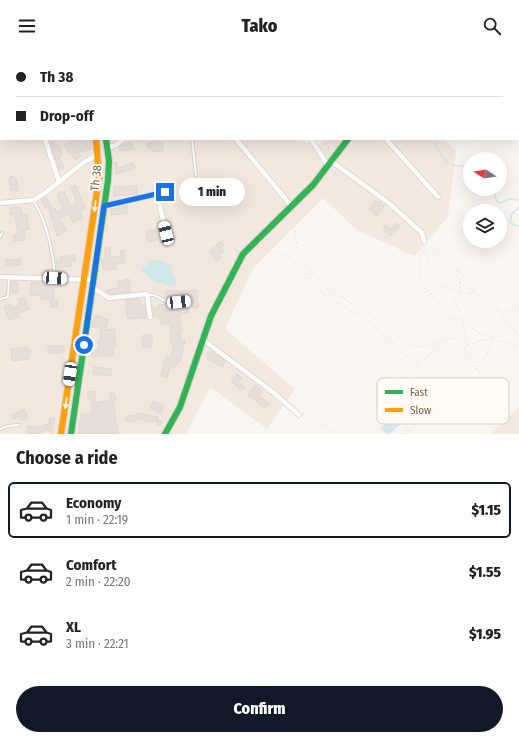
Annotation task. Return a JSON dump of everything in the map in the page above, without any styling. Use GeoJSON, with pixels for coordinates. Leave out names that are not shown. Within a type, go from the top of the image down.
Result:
{"type":"FeatureCollection","features":[{"type":"Feature","properties":{"kind":"street"},"geometry":{"type":"LineString","coordinates":[[43,140],[59,182]]}},
{"type":"Feature","properties":{"kind":"street","name":"Th 38"},"geometry":{"type":"LineString","coordinates":[[61,434],[99,178],[96,140]]}},
{"type":"Feature","properties":{"kind":"street","name":"Th 38"},"geometry":{"type":"LineString","coordinates":[[71,434],[104,206],[109,161],[106,140]]}},
{"type":"Feature","properties":{"kind":"street"},"geometry":{"type":"LineString","coordinates":[[108,148],[116,146],[122,140]]}},
{"type":"Feature","properties":{"kind":"street"},"geometry":{"type":"LineString","coordinates":[[237,140],[292,207]]}},
{"type":"Feature","properties":{"kind":"street"},"geometry":{"type":"LineString","coordinates":[[312,140],[330,163],[390,204],[422,233],[424,241]]}},
{"type":"Feature","properties":{"kind":"street"},"geometry":{"type":"LineString","coordinates":[[164,434],[180,406],[202,339],[224,289],[243,254],[313,185],[347,140]]}},
{"type":"Feature","properties":{"kind":"street"},"geometry":{"type":"LineString","coordinates":[[387,140],[438,197]]}},
{"type":"Feature","properties":{"kind":"street"},"geometry":{"type":"LineString","coordinates":[[0,203],[34,200],[46,193],[83,163],[98,154]]}},
{"type":"Feature","properties":{"kind":"street"},"geometry":{"type":"LineString","coordinates":[[104,206],[165,192]]}},
{"type":"Feature","properties":{"kind":"street"},"geometry":{"type":"LineString","coordinates":[[157,194],[166,233]]}},
{"type":"Feature","properties":{"kind":"street"},"geometry":{"type":"LineString","coordinates":[[0,277],[93,280]]}},
{"type":"Feature","properties":{"kind":"street"},"geometry":{"type":"LineString","coordinates":[[92,287],[109,298],[145,293],[148,295],[150,317]]}},
{"type":"Feature","properties":{"kind":"street"},"geometry":{"type":"LineString","coordinates":[[202,339],[274,393],[299,415]]}},
{"type":"Feature","properties":{"kind":"lane"},"geometry":{"type":"LineString","coordinates":[[192,140],[196,175]]}},
{"type":"Feature","properties":{"kind":"lane"},"geometry":{"type":"LineString","coordinates":[[34,200],[47,229],[53,257],[55,278]]}},
{"type":"Feature","properties":{"kind":"lane"},"geometry":{"type":"LineString","coordinates":[[0,237],[2,233]]}},
{"type":"Feature","properties":{"kind":"lane"},"geometry":{"type":"LineString","coordinates":[[0,299],[8,296],[9,277]]}},
{"type":"Feature","properties":{"kind":"lane"},"geometry":{"type":"LineString","coordinates":[[148,295],[154,295],[169,303],[189,301]]}},
{"type":"Feature","properties":{"kind":"lane"},"geometry":{"type":"LineString","coordinates":[[0,429],[8,426],[19,425]]}},
{"type":"Feature","properties":{"kind":"path"},"geometry":{"type":"LineString","coordinates":[[2,157],[41,140]]}},
{"type":"Feature","properties":{"kind":"path"},"geometry":{"type":"LineString","coordinates":[[292,207],[294,212],[294,227],[298,252],[309,269],[327,288],[377,320],[408,344],[419,347],[449,338],[459,339],[481,378]]}},
{"type":"Feature","properties":{"kind":"path"},"geometry":{"type":"LineString","coordinates":[[424,241],[433,250],[446,257],[455,266],[468,281],[474,293]]}},
{"type":"Feature","properties":{"kind":"path"},"geometry":{"type":"LineString","coordinates":[[424,241],[430,268]]}},
{"type":"Feature","properties":{"kind":"path"},"geometry":{"type":"LineString","coordinates":[[424,241],[420,257],[420,283],[448,316],[463,321],[474,330],[497,342],[510,342],[519,345]]}},
{"type":"Feature","properties":{"kind":"path"},"geometry":{"type":"LineString","coordinates":[[251,245],[286,256],[331,300],[360,315],[388,338],[400,352],[419,363]]}},
{"type":"Feature","properties":{"kind":"path"},"geometry":{"type":"LineString","coordinates":[[455,266],[460,282],[460,293],[454,300],[458,306],[463,321],[467,346],[465,350]]}},
{"type":"Feature","properties":{"kind":"path"},"geometry":{"type":"LineString","coordinates":[[309,269],[312,283]]}},
{"type":"Feature","properties":{"kind":"path"},"geometry":{"type":"LineString","coordinates":[[460,282],[504,313],[512,312],[519,306]]}},
{"type":"Feature","properties":{"kind":"path"},"geometry":{"type":"LineString","coordinates":[[430,294],[442,285],[460,293],[474,293]]}},
{"type":"Feature","properties":{"kind":"path"},"geometry":{"type":"LineString","coordinates":[[497,308],[506,321],[519,334]]}},
{"type":"Feature","properties":{"kind":"path"},"geometry":{"type":"LineString","coordinates":[[476,370],[487,355],[492,339],[506,321]]}},
{"type":"Feature","properties":{"kind":"path"},"geometry":{"type":"LineString","coordinates":[[423,378],[416,366],[449,338]]}},
{"type":"Feature","properties":{"kind":"path"},"geometry":{"type":"LineString","coordinates":[[467,346],[480,341],[492,339]]}},
{"type":"Feature","properties":{"kind":"path"},"geometry":{"type":"LineString","coordinates":[[299,415],[307,414],[335,432],[341,434]]}},
{"type":"Feature","properties":{"kind":"path"},"geometry":{"type":"LineString","coordinates":[[404,434],[408,424]]}},
{"type":"Feature","properties":{"kind":"path"},"geometry":{"type":"LineString","coordinates":[[406,434],[415,424]]}},
{"type":"Feature","properties":{"kind":"path"},"geometry":{"type":"LineString","coordinates":[[509,424],[514,434]]}},
{"type":"Feature","properties":{"kind":"shaded area"},"geometry":{"type":"Polygon","coordinates":[[[0,140],[298,140],[320,145],[324,140],[445,140],[456,151],[448,217],[414,256],[357,230],[323,198],[253,268],[225,329],[295,389],[267,429],[210,387],[186,434],[0,434],[0,140]]]}},
{"type":"Feature","properties":{"kind":"shaded area"},"geometry":{"type":"Polygon","coordinates":[[[519,407],[519,434],[491,434],[501,424],[509,424],[509,417],[519,407]]]}},
{"type":"Feature","properties":{"kind":"water"},"geometry":{"type":"Polygon","coordinates":[[[159,260],[172,265],[173,275],[177,283],[171,286],[153,281],[141,269],[152,261],[159,260]]]}},
{"type":"Feature","properties":{"kind":"water"},"geometry":{"type":"Polygon","coordinates":[[[385,424],[401,424],[390,434],[386,434],[380,428],[385,424]]]}},
{"type":"Feature","properties":{"kind":"building"},"geometry":{"type":"Polygon","coordinates":[[[68,140],[90,140],[91,149],[78,153],[81,156],[75,160],[69,152],[68,153],[64,145],[69,143],[68,140]]]}},
{"type":"Feature","properties":{"kind":"building"},"geometry":{"type":"Polygon","coordinates":[[[153,140],[162,142],[163,151],[153,152],[152,149],[147,147],[147,143],[154,142],[153,140]]]}},
{"type":"Feature","properties":{"kind":"building"},"geometry":{"type":"Polygon","coordinates":[[[53,141],[55,146],[59,145],[62,155],[59,156],[64,169],[59,170],[50,142],[53,141]]]}},
{"type":"Feature","properties":{"kind":"building"},"geometry":{"type":"Polygon","coordinates":[[[132,142],[133,149],[120,151],[119,147],[132,142]]]}},
{"type":"Feature","properties":{"kind":"building"},"geometry":{"type":"Polygon","coordinates":[[[114,162],[117,162],[118,168],[133,163],[136,168],[116,174],[114,162]]]}},
{"type":"Feature","properties":{"kind":"building"},"geometry":{"type":"Polygon","coordinates":[[[13,176],[13,178],[16,178],[18,190],[11,191],[9,179],[13,176]]]}},
{"type":"Feature","properties":{"kind":"building"},"geometry":{"type":"Polygon","coordinates":[[[200,180],[200,195],[192,195],[191,190],[187,190],[187,186],[191,186],[191,181],[200,180]]]}},
{"type":"Feature","properties":{"kind":"building"},"geometry":{"type":"Polygon","coordinates":[[[76,185],[85,208],[80,210],[83,219],[72,222],[70,214],[60,218],[66,230],[57,236],[48,207],[45,208],[41,200],[46,197],[53,209],[55,208],[56,212],[63,209],[57,194],[64,191],[70,206],[77,203],[71,187],[76,185]]]}},
{"type":"Feature","properties":{"kind":"building"},"geometry":{"type":"Polygon","coordinates":[[[137,186],[137,194],[113,196],[114,187],[137,186]]]}},
{"type":"Feature","properties":{"kind":"building"},"geometry":{"type":"Polygon","coordinates":[[[375,200],[384,206],[377,216],[369,210],[375,200]]]}},
{"type":"Feature","properties":{"kind":"building"},"geometry":{"type":"Polygon","coordinates":[[[127,205],[127,213],[111,215],[110,209],[127,205]]]}},
{"type":"Feature","properties":{"kind":"building"},"geometry":{"type":"Polygon","coordinates":[[[21,207],[22,215],[27,215],[29,229],[24,230],[25,240],[14,241],[13,235],[18,235],[15,214],[10,215],[10,208],[21,207]]]}},
{"type":"Feature","properties":{"kind":"building"},"geometry":{"type":"Polygon","coordinates":[[[397,223],[400,226],[390,236],[383,229],[386,225],[391,229],[397,223]]]}},
{"type":"Feature","properties":{"kind":"building"},"geometry":{"type":"Polygon","coordinates":[[[155,229],[157,240],[148,242],[146,231],[155,229]]]}},
{"type":"Feature","properties":{"kind":"building"},"geometry":{"type":"Polygon","coordinates":[[[221,241],[224,245],[221,247],[224,251],[219,255],[221,258],[217,261],[209,251],[221,241]]]}},
{"type":"Feature","properties":{"kind":"building"},"geometry":{"type":"Polygon","coordinates":[[[105,247],[111,247],[110,256],[113,257],[121,256],[120,251],[124,250],[125,263],[116,264],[116,269],[104,270],[101,260],[105,259],[105,247]]]}},
{"type":"Feature","properties":{"kind":"building"},"geometry":{"type":"Polygon","coordinates":[[[68,254],[69,256],[74,254],[76,261],[71,262],[72,266],[57,267],[56,260],[61,260],[60,257],[68,254]]]}},
{"type":"Feature","properties":{"kind":"building"},"geometry":{"type":"Polygon","coordinates":[[[21,259],[21,265],[6,266],[5,260],[21,259]]]}},
{"type":"Feature","properties":{"kind":"building"},"geometry":{"type":"Polygon","coordinates":[[[129,279],[131,292],[110,294],[106,291],[119,288],[118,281],[129,279]]]}},
{"type":"Feature","properties":{"kind":"building"},"geometry":{"type":"Polygon","coordinates":[[[11,282],[18,282],[18,293],[11,293],[11,282]]]}},
{"type":"Feature","properties":{"kind":"building"},"geometry":{"type":"Polygon","coordinates":[[[31,282],[39,282],[39,284],[48,285],[48,287],[54,288],[53,300],[58,300],[57,308],[50,307],[50,300],[41,299],[41,296],[30,295],[31,282]]]}},
{"type":"Feature","properties":{"kind":"building"},"geometry":{"type":"Polygon","coordinates":[[[196,290],[199,307],[193,308],[192,296],[166,297],[165,291],[196,290]]]}},
{"type":"Feature","properties":{"kind":"building"},"geometry":{"type":"Polygon","coordinates":[[[23,297],[25,298],[29,309],[18,313],[19,317],[9,320],[4,306],[11,304],[12,308],[20,305],[18,299],[23,297]]]}},
{"type":"Feature","properties":{"kind":"building"},"geometry":{"type":"Polygon","coordinates":[[[140,299],[141,306],[145,305],[146,318],[128,319],[125,300],[140,299]]]}},
{"type":"Feature","properties":{"kind":"building"},"geometry":{"type":"Polygon","coordinates":[[[166,304],[166,308],[169,310],[188,307],[189,313],[180,314],[180,327],[182,327],[182,330],[180,330],[181,340],[185,340],[180,362],[178,362],[177,365],[175,364],[174,368],[170,367],[167,378],[161,376],[166,356],[171,357],[174,343],[171,344],[170,323],[160,324],[160,317],[154,317],[153,308],[159,308],[158,305],[166,304]]]}},
{"type":"Feature","properties":{"kind":"building"},"geometry":{"type":"Polygon","coordinates":[[[94,315],[108,320],[106,330],[114,329],[116,346],[113,347],[114,355],[92,357],[91,350],[99,349],[98,340],[100,340],[101,336],[100,328],[92,327],[94,315]]]}},
{"type":"Feature","properties":{"kind":"building"},"geometry":{"type":"Polygon","coordinates":[[[143,335],[152,335],[152,347],[142,347],[143,335]]]}},
{"type":"Feature","properties":{"kind":"building"},"geometry":{"type":"Polygon","coordinates":[[[48,346],[64,346],[64,352],[48,353],[48,346]]]}},
{"type":"Feature","properties":{"kind":"building"},"geometry":{"type":"Polygon","coordinates":[[[27,347],[28,350],[30,349],[31,354],[29,355],[29,359],[12,361],[11,349],[27,347]]]}},
{"type":"Feature","properties":{"kind":"building"},"geometry":{"type":"Polygon","coordinates":[[[209,351],[211,353],[212,351],[226,361],[222,367],[207,359],[209,356],[207,355],[209,351]]]}},
{"type":"Feature","properties":{"kind":"building"},"geometry":{"type":"Polygon","coordinates":[[[94,367],[111,369],[111,376],[93,374],[94,367]]]}},
{"type":"Feature","properties":{"kind":"building"},"geometry":{"type":"Polygon","coordinates":[[[237,374],[242,378],[238,382],[245,387],[242,391],[231,381],[237,374]]]}},
{"type":"Feature","properties":{"kind":"building"},"geometry":{"type":"Polygon","coordinates":[[[255,385],[262,391],[259,396],[269,403],[265,408],[248,395],[255,385]]]}},
{"type":"Feature","properties":{"kind":"building"},"geometry":{"type":"Polygon","coordinates":[[[95,391],[95,403],[111,400],[110,393],[114,393],[116,400],[113,401],[118,434],[78,434],[81,415],[93,413],[90,398],[88,399],[88,392],[95,391]]]}},
{"type":"Feature","properties":{"kind":"building"},"geometry":{"type":"Polygon","coordinates":[[[153,401],[164,406],[161,414],[150,408],[153,401]]]}},
{"type":"Feature","properties":{"kind":"building"},"geometry":{"type":"Polygon","coordinates":[[[25,409],[28,418],[22,420],[21,416],[13,419],[11,415],[25,409]]]}},
{"type":"Feature","properties":{"kind":"building"},"geometry":{"type":"Polygon","coordinates":[[[137,413],[158,417],[157,419],[162,422],[160,426],[157,424],[157,421],[149,422],[137,419],[136,421],[126,421],[126,417],[128,417],[128,415],[137,416],[137,413]]]}},
{"type":"Feature","properties":{"kind":"building"},"geometry":{"type":"Polygon","coordinates":[[[54,418],[52,434],[51,431],[44,430],[45,424],[50,424],[49,419],[54,418]]]}},
{"type":"Feature","properties":{"kind":"building"},"geometry":{"type":"Polygon","coordinates":[[[28,426],[43,427],[42,433],[27,434],[28,426]]]}},
{"type":"Feature","properties":{"kind":"waterway"},"geometry":{"type":"LineString","coordinates":[[435,140],[438,150],[447,161],[453,165],[463,166]]}},
{"type":"Feature","properties":{"kind":"waterway"},"geometry":{"type":"LineString","coordinates":[[495,196],[497,202],[501,203],[509,199],[519,200]]}},
{"type":"Feature","properties":{"kind":"waterway"},"geometry":{"type":"LineString","coordinates":[[519,207],[512,214],[510,221],[514,225],[519,226]]}},
{"type":"Feature","properties":{"kind":"traffic: fast"},"geometry":{"type":"LineString","coordinates":[[71,434],[108,180],[109,161],[106,140]]}},
{"type":"Feature","properties":{"kind":"traffic: fast"},"geometry":{"type":"LineString","coordinates":[[165,434],[180,407],[211,316],[243,254],[313,185],[347,140]]}},
{"type":"Feature","properties":{"kind":"traffic: slow"},"geometry":{"type":"LineString","coordinates":[[61,434],[99,178],[96,140]]}},
{"type":"Feature","properties":{"kind":"route"},"geometry":{"type":"LineString","coordinates":[[84,345],[104,206],[165,192]]}}]}
